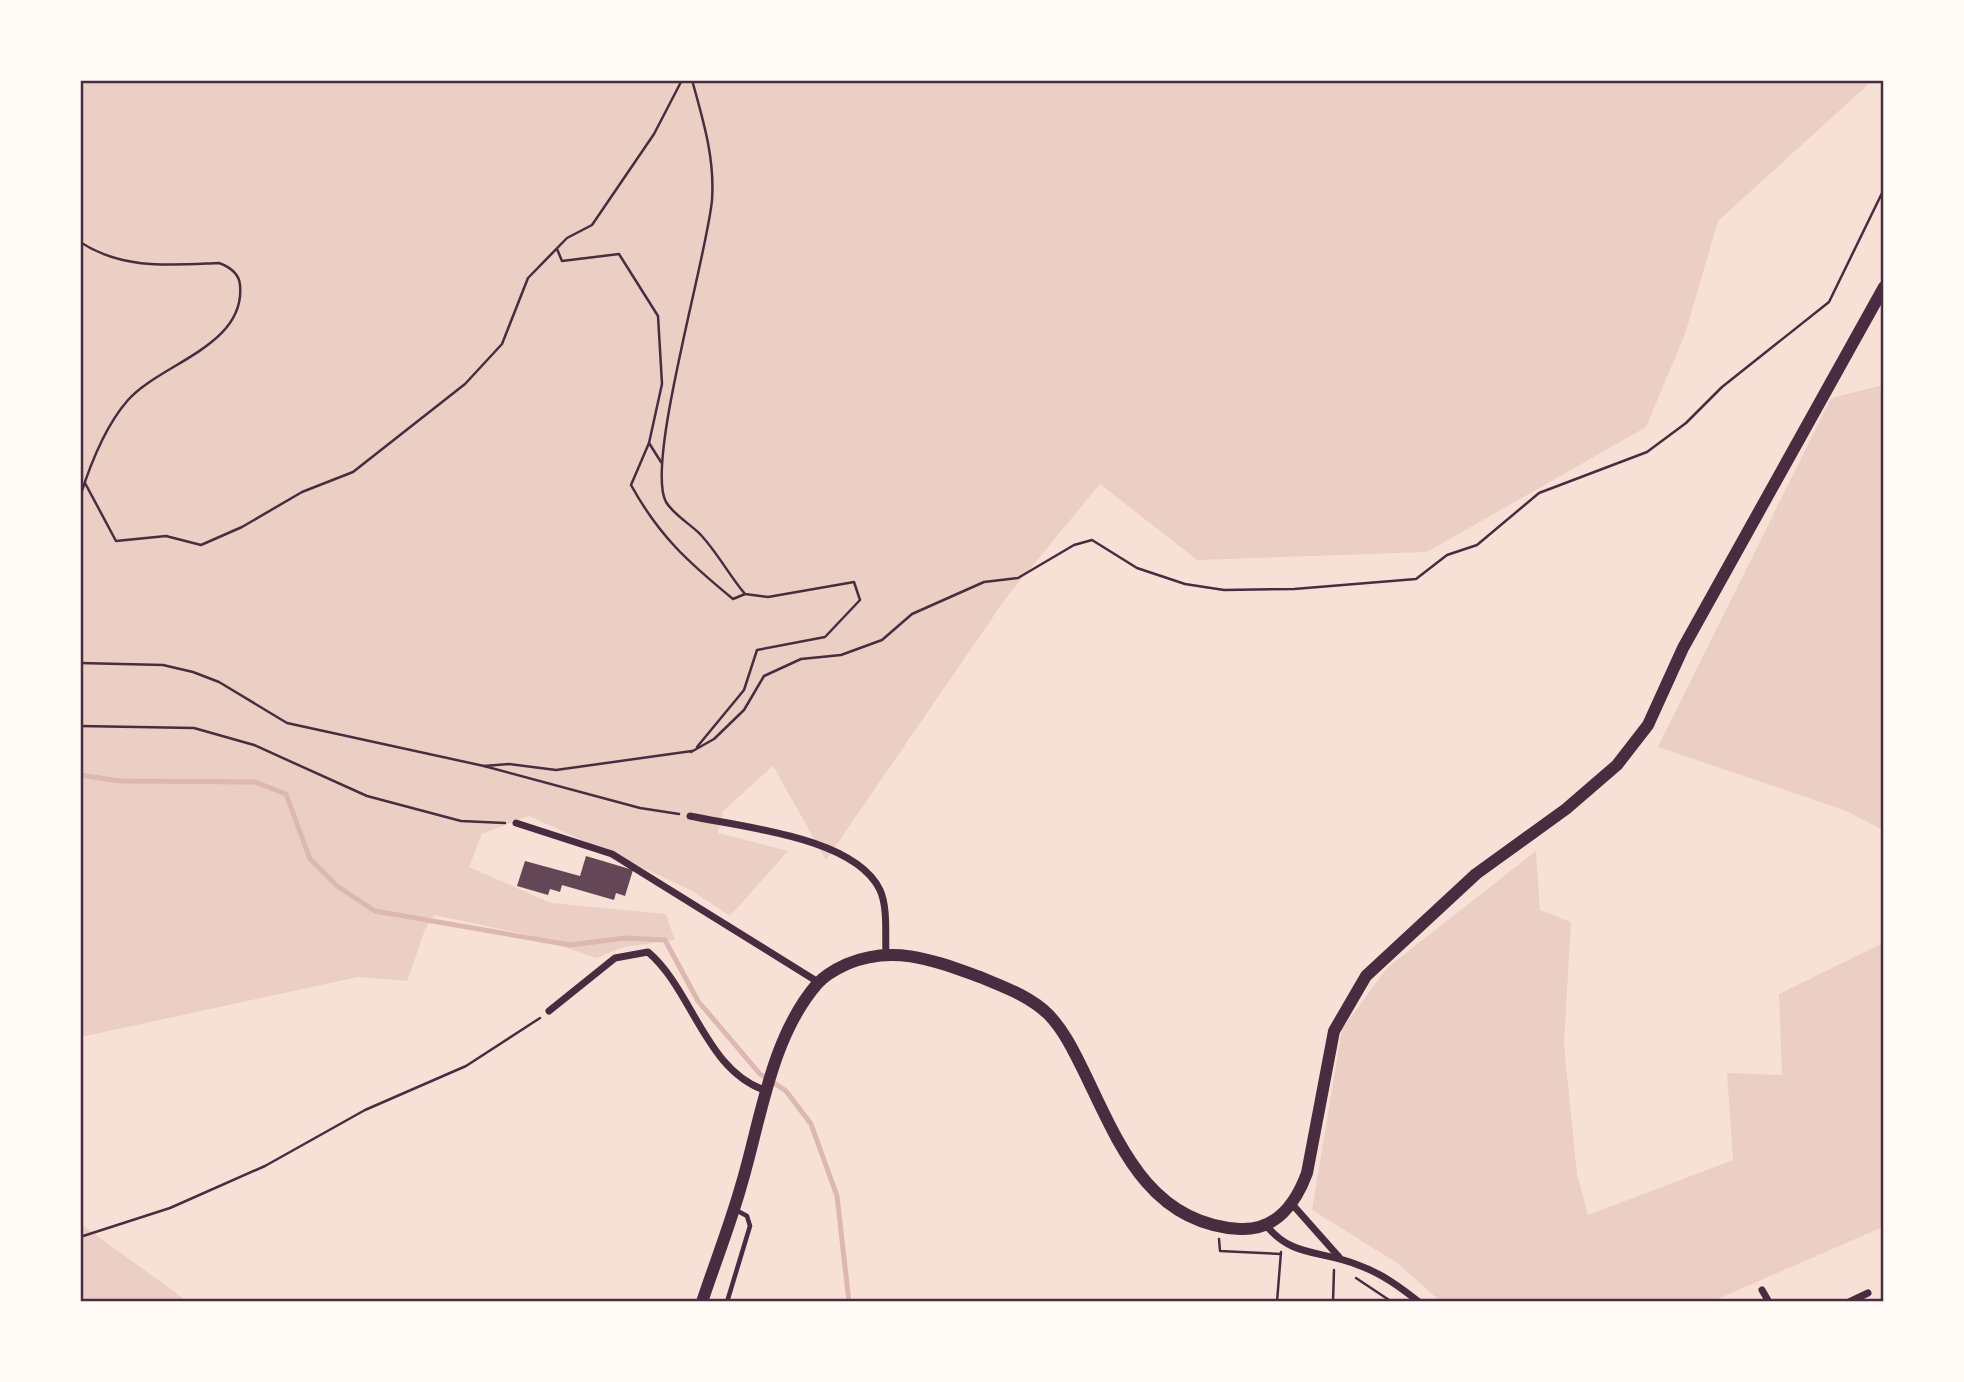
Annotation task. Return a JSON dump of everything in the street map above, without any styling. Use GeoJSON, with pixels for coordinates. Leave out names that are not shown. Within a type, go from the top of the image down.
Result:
{"type":"FeatureCollection","features":[{"type":"Feature","properties":{"kind":"street"},"geometry":{"type":"LineString","coordinates":[[702,1301],[733,1209],[778,1054],[801,1004],[818,982],[833,971],[856,960],[886,954],[932,959],[1011,989],[1048,1014],[1063,1032],[1129,1163],[1147,1184],[1184,1213],[1204,1223],[1244,1229],[1266,1225],[1292,1204],[1307,1173],[1334,1031],[1366,976],[1476,874],[1566,808],[1617,765],[1648,724],[1683,648],[1884,287]]}},
{"type":"Feature","properties":{"kind":"street"},"geometry":{"type":"LineString","coordinates":[[690,816],[817,844],[857,864],[880,889],[884,908],[886,954]]}},
{"type":"Feature","properties":{"kind":"street"},"geometry":{"type":"LineString","coordinates":[[516,823],[612,854],[818,982]]}},
{"type":"Feature","properties":{"kind":"street"},"geometry":{"type":"LineString","coordinates":[[549,1012],[615,958],[648,953],[665,967],[694,1018],[731,1067],[754,1087],[767,1091]]}},
{"type":"Feature","properties":{"kind":"street"},"geometry":{"type":"LineString","coordinates":[[1292,1204],[1337,1257]]}},
{"type":"Feature","properties":{"kind":"street"},"geometry":{"type":"LineString","coordinates":[[1266,1225],[1282,1243],[1298,1250],[1337,1257],[1383,1276],[1419,1301]]}},
{"type":"Feature","properties":{"kind":"street"},"geometry":{"type":"LineString","coordinates":[[1762,1290],[1769,1301]]}},
{"type":"Feature","properties":{"kind":"street"},"geometry":{"type":"LineString","coordinates":[[1849,1301],[1868,1293]]}},
{"type":"Feature","properties":{"kind":"lane"},"geometry":{"type":"LineString","coordinates":[[727,1301],[750,1226],[747,1216],[733,1209]]}},
{"type":"Feature","properties":{"kind":"path"},"geometry":{"type":"LineString","coordinates":[[85,483],[116,541],[166,536],[201,545],[242,527],[302,492],[353,471],[465,384],[502,344],[528,278],[567,238],[592,225],[654,135],[682,80]]}},
{"type":"Feature","properties":{"kind":"path"},"geometry":{"type":"LineString","coordinates":[[692,80],[710,144],[712,200],[700,271],[682,340],[660,480],[666,503],[701,536],[745,594]]}},
{"type":"Feature","properties":{"kind":"path"},"geometry":{"type":"LineString","coordinates":[[484,766],[509,764],[556,770],[691,752],[714,739],[744,710],[764,676],[801,659],[841,655],[883,640],[912,614],[984,582],[1018,578],[1074,545],[1092,540],[1137,568],[1185,584],[1224,590],[1294,589],[1416,579],[1447,555],[1477,545],[1539,493],[1647,452],[1686,423],[1731,380],[1829,302],[1884,189]]}},
{"type":"Feature","properties":{"kind":"path"},"geometry":{"type":"LineString","coordinates":[[80,242],[114,260],[136,264],[219,263],[229,266],[236,274],[240,290],[231,323],[219,337],[163,372],[129,399],[108,433],[80,497]]}},
{"type":"Feature","properties":{"kind":"path"},"geometry":{"type":"LineString","coordinates":[[556,249],[562,261],[619,254],[658,316],[662,384],[649,443],[631,485],[650,520],[673,546],[733,599],[745,594],[768,597],[854,582],[860,600],[825,637],[757,650],[744,690],[708,737],[691,752]]}},
{"type":"Feature","properties":{"kind":"path"},"geometry":{"type":"LineString","coordinates":[[649,443],[662,464]]}},
{"type":"Feature","properties":{"kind":"path"},"geometry":{"type":"LineString","coordinates":[[80,663],[163,665],[193,672],[219,682],[287,723],[484,766],[640,808],[690,816]]}},
{"type":"Feature","properties":{"kind":"path"},"geometry":{"type":"LineString","coordinates":[[80,726],[194,728],[254,746],[367,796],[461,821],[516,823]]}},
{"type":"Feature","properties":{"kind":"path"},"geometry":{"type":"LineString","coordinates":[[80,1237],[170,1208],[265,1166],[365,1110],[466,1066],[549,1012]]}},
{"type":"Feature","properties":{"kind":"path"},"geometry":{"type":"LineString","coordinates":[[1277,1301],[1282,1243]]}},
{"type":"Feature","properties":{"kind":"path"},"geometry":{"type":"LineString","coordinates":[[1333,1301],[1337,1257]]}},
{"type":"Feature","properties":{"kind":"shaded area"},"geometry":{"type":"Polygon","coordinates":[[[81,81],[1872,81],[1718,221],[1685,334],[1646,427],[1427,552],[1197,560],[1100,484],[1006,598],[826,860],[773,766],[723,811],[718,833],[788,851],[730,916],[691,890],[529,816],[482,834],[469,867],[551,903],[666,914],[675,940],[624,947],[596,958],[529,935],[434,915],[425,930],[407,981],[358,977],[81,1037],[81,81]]]}},
{"type":"Feature","properties":{"kind":"shaded area"},"geometry":{"type":"Polygon","coordinates":[[[1884,385],[1883,830],[1844,810],[1658,747],[1831,398],[1884,385]]]}},
{"type":"Feature","properties":{"kind":"shaded area"},"geometry":{"type":"Polygon","coordinates":[[[1536,851],[1540,910],[1571,922],[1564,1045],[1577,1174],[1588,1215],[1733,1160],[1727,1073],[1782,1075],[1779,994],[1883,943],[1883,1227],[1713,1301],[1441,1302],[1397,1263],[1312,1210],[1342,1029],[1387,968],[1536,851]]]}},
{"type":"Feature","properties":{"kind":"shaded area"},"geometry":{"type":"Polygon","coordinates":[[[81,1224],[187,1301],[81,1301],[81,1224]]]}},
{"type":"Feature","properties":{"kind":"building"},"geometry":{"type":"Polygon","coordinates":[[[586,856],[633,870],[625,896],[616,893],[614,900],[562,885],[560,892],[550,889],[548,895],[517,886],[525,861],[580,876],[586,856]]]}},
{"type":"Feature","properties":{"kind":"waterway"},"geometry":{"type":"LineString","coordinates":[[80,775],[120,781],[255,782],[286,794],[310,859],[337,886],[375,911],[570,945],[625,938],[665,940],[698,1001],[760,1074],[786,1091],[811,1124],[837,1196],[849,1302]]}}]}
